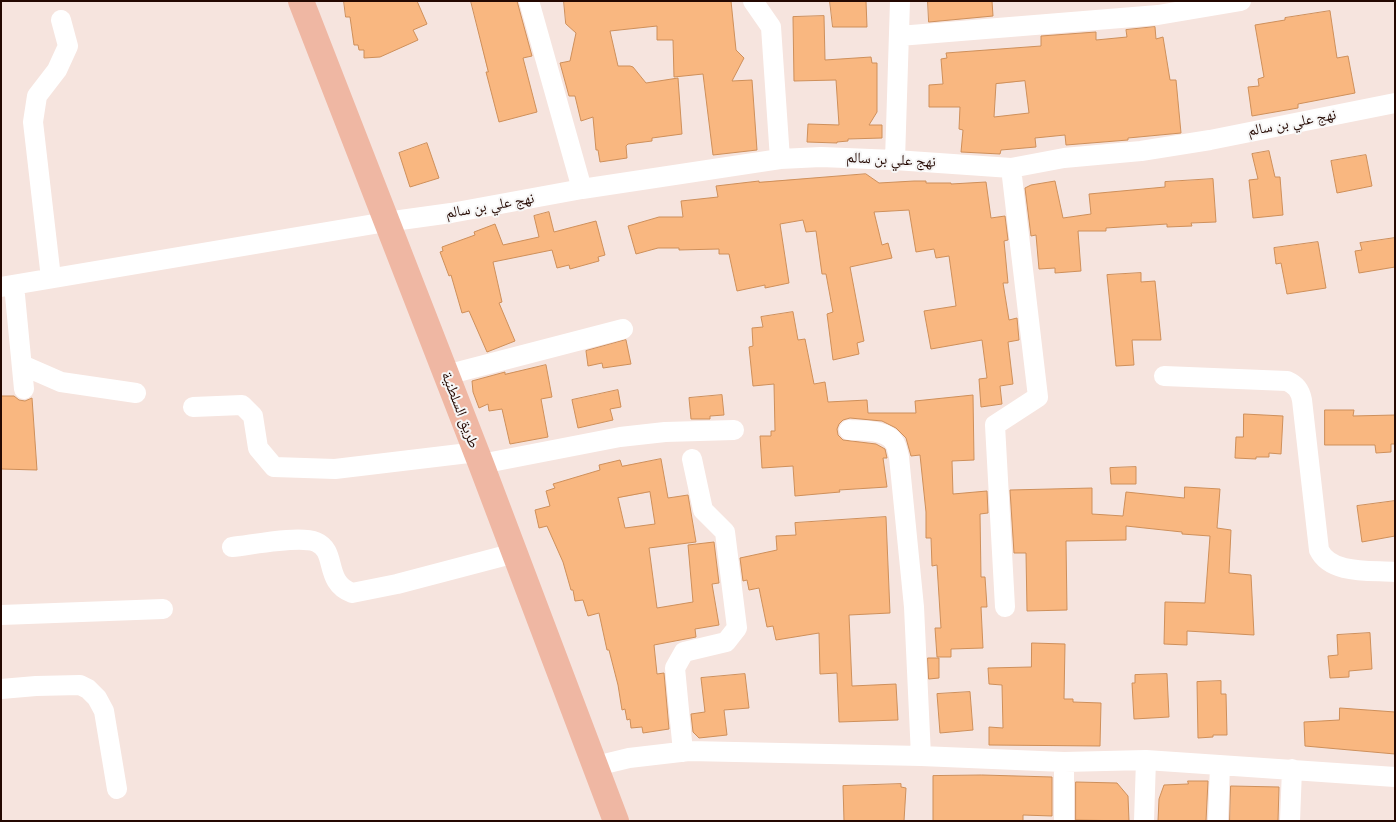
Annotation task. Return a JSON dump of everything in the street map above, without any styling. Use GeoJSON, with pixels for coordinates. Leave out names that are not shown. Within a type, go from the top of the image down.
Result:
{"type":"FeatureCollection","features":[{"type":"Feature","properties":{"kind":"main road","name":"طريق السلطنية"},"geometry":{"type":"LineString","coordinates":[[301,1],[479,458],[616,821]]}},
{"type":"Feature","properties":{"kind":"street"},"geometry":{"type":"LineString","coordinates":[[529,1],[582,189]]}},
{"type":"Feature","properties":{"kind":"street"},"geometry":{"type":"LineString","coordinates":[[753,1],[771,27],[780,159]]}},
{"type":"Feature","properties":{"kind":"street"},"geometry":{"type":"LineString","coordinates":[[895,160],[900,1]]}},
{"type":"Feature","properties":{"kind":"street"},"geometry":{"type":"LineString","coordinates":[[899,36],[1158,15],[1241,1]]}},
{"type":"Feature","properties":{"kind":"street"},"geometry":{"type":"LineString","coordinates":[[50,278],[33,122],[37,96],[57,70],[68,46],[61,20]]}},
{"type":"Feature","properties":{"kind":"street","name":"نهج علي بن سالم"},"geometry":{"type":"LineString","coordinates":[[8,286],[386,222],[451,213],[582,189],[780,159],[821,157],[1011,168],[1064,158],[1141,151],[1210,140],[1395,103]]}},
{"type":"Feature","properties":{"kind":"street"},"geometry":{"type":"LineString","coordinates":[[1005,607],[996,425],[1038,397],[1011,168]]}},
{"type":"Feature","properties":{"kind":"street"},"geometry":{"type":"LineString","coordinates":[[8,286],[22,365],[24,389]]}},
{"type":"Feature","properties":{"kind":"street"},"geometry":{"type":"LineString","coordinates":[[446,375],[623,330]]}},
{"type":"Feature","properties":{"kind":"street"},"geometry":{"type":"LineString","coordinates":[[22,365],[61,382],[136,393]]}},
{"type":"Feature","properties":{"kind":"street"},"geometry":{"type":"LineString","coordinates":[[1164,376],[1287,381],[1296,387],[1300,392],[1302,400],[1319,550],[1322,557],[1331,564],[1341,568],[1395,572]]}},
{"type":"Feature","properties":{"kind":"street"},"geometry":{"type":"LineString","coordinates":[[192,407],[242,405],[253,416],[258,448],[274,467],[335,469],[479,458],[665,432],[734,430]]}},
{"type":"Feature","properties":{"kind":"street"},"geometry":{"type":"LineString","coordinates":[[849,430],[880,433],[889,437],[895,443],[899,457],[914,608],[920,756]]}},
{"type":"Feature","properties":{"kind":"street"},"geometry":{"type":"LineString","coordinates":[[684,752],[675,668],[684,652],[726,642],[737,628],[725,532],[703,510],[692,459]]}},
{"type":"Feature","properties":{"kind":"street"},"geometry":{"type":"LineString","coordinates":[[232,547],[302,540],[316,542],[326,549],[336,582],[352,593],[398,584],[515,553]]}},
{"type":"Feature","properties":{"kind":"street"},"geometry":{"type":"LineString","coordinates":[[1,615],[163,609]]}},
{"type":"Feature","properties":{"kind":"street"},"geometry":{"type":"LineString","coordinates":[[1,689],[80,684],[88,689],[97,698],[104,711],[117,788]]}},
{"type":"Feature","properties":{"kind":"street"},"geometry":{"type":"LineString","coordinates":[[596,766],[629,758],[684,752],[920,756],[1064,762],[1146,760],[1395,776]]}},
{"type":"Feature","properties":{"kind":"street"},"geometry":{"type":"LineString","coordinates":[[1144,821],[1146,760]]}},
{"type":"Feature","properties":{"kind":"street"},"geometry":{"type":"LineString","coordinates":[[1064,762],[1064,821]]}},
{"type":"Feature","properties":{"kind":"street"},"geometry":{"type":"LineString","coordinates":[[1218,821],[1220,764]]}},
{"type":"Feature","properties":{"kind":"street"},"geometry":{"type":"LineString","coordinates":[[1290,821],[1292,769]]}},
{"type":"Feature","properties":{"kind":"building"},"geometry":{"type":"Polygon","coordinates":[[[344,1],[417,1],[427,24],[413,30],[418,40],[380,57],[364,58],[364,50],[359,50],[358,45],[354,45],[350,17],[346,17],[344,1]]]}},
{"type":"Feature","properties":{"kind":"building"},"geometry":{"type":"Polygon","coordinates":[[[471,1],[517,1],[532,56],[523,58],[537,112],[499,122],[471,1]]]}},
{"type":"Feature","properties":{"kind":"building"},"geometry":{"type":"Polygon","coordinates":[[[564,1],[731,1],[736,50],[744,58],[732,81],[752,80],[757,150],[713,155],[703,74],[674,77],[673,40],[657,40],[657,26],[610,31],[618,66],[633,67],[646,83],[678,78],[682,134],[652,138],[652,141],[628,144],[626,146],[627,158],[600,162],[598,150],[596,150],[593,117],[581,121],[575,96],[569,96],[560,63],[570,61],[576,33],[566,24],[564,1]]]}},
{"type":"Feature","properties":{"kind":"building"},"geometry":{"type":"Polygon","coordinates":[[[830,1],[866,1],[867,27],[833,27],[830,1]]]}},
{"type":"Feature","properties":{"kind":"building"},"geometry":{"type":"Polygon","coordinates":[[[928,1],[992,1],[993,16],[929,22],[928,1]]]}},
{"type":"Feature","properties":{"kind":"building"},"geometry":{"type":"Polygon","coordinates":[[[1330,11],[1337,58],[1348,56],[1355,93],[1298,104],[1298,108],[1252,116],[1248,87],[1259,86],[1258,79],[1264,77],[1255,25],[1330,11]]]}},
{"type":"Feature","properties":{"kind":"building"},"geometry":{"type":"Polygon","coordinates":[[[824,16],[825,60],[871,57],[872,63],[877,63],[877,112],[869,125],[882,125],[882,138],[848,139],[848,141],[837,143],[807,142],[808,124],[839,125],[836,80],[794,81],[793,17],[824,16]]]}},
{"type":"Feature","properties":{"kind":"building"},"geometry":{"type":"Polygon","coordinates":[[[1155,27],[1156,39],[1163,37],[1170,80],[1176,80],[1181,133],[1066,145],[1065,135],[1035,138],[1036,147],[1001,150],[1000,154],[961,152],[963,130],[959,129],[960,107],[929,107],[929,85],[943,84],[941,59],[947,58],[946,53],[1041,46],[1041,36],[1096,32],[1096,40],[1127,37],[1126,30],[1155,27]],[[1025,81],[996,84],[994,117],[1029,113],[1025,81]]]}},
{"type":"Feature","properties":{"kind":"building"},"geometry":{"type":"Polygon","coordinates":[[[427,143],[439,178],[410,187],[399,153],[427,143]]]}},
{"type":"Feature","properties":{"kind":"building"},"geometry":{"type":"Polygon","coordinates":[[[1269,151],[1275,177],[1280,177],[1283,215],[1253,218],[1249,180],[1258,179],[1252,154],[1269,151]]]}},
{"type":"Feature","properties":{"kind":"building"},"geometry":{"type":"Polygon","coordinates":[[[1366,155],[1372,186],[1337,193],[1331,161],[1366,155]]]}},
{"type":"Feature","properties":{"kind":"building"},"geometry":{"type":"Polygon","coordinates":[[[866,174],[879,183],[926,181],[926,183],[951,184],[986,182],[991,218],[1005,216],[1008,240],[1004,241],[1008,283],[1003,283],[1009,320],[1017,318],[1019,340],[1008,342],[1013,384],[1000,386],[1002,404],[981,407],[979,379],[987,378],[982,340],[931,349],[924,311],[956,306],[949,256],[936,258],[934,249],[916,252],[909,210],[874,212],[882,245],[888,243],[892,258],[850,267],[864,341],[857,343],[859,354],[833,360],[827,314],[833,312],[826,274],[822,274],[816,231],[806,232],[803,220],[780,224],[789,283],[765,288],[765,285],[737,291],[729,254],[719,254],[719,249],[679,250],[679,248],[658,248],[636,254],[628,226],[659,217],[683,217],[681,201],[718,197],[716,186],[759,181],[866,174]]]}},
{"type":"Feature","properties":{"kind":"building"},"geometry":{"type":"Polygon","coordinates":[[[1213,179],[1216,222],[1191,223],[1192,226],[1167,227],[1167,224],[1106,228],[1106,231],[1078,231],[1081,271],[1055,273],[1055,268],[1039,269],[1036,235],[1031,236],[1025,188],[1031,185],[1055,181],[1063,218],[1091,214],[1089,194],[1165,187],[1165,182],[1213,179]]]}},
{"type":"Feature","properties":{"kind":"building"},"geometry":{"type":"Polygon","coordinates":[[[549,212],[554,232],[596,221],[605,255],[598,257],[599,261],[570,269],[569,265],[557,268],[552,250],[493,262],[502,302],[499,303],[515,341],[487,352],[469,311],[462,313],[451,275],[449,276],[440,252],[443,251],[442,247],[475,235],[474,232],[495,224],[503,245],[539,237],[534,216],[549,212]]]}},
{"type":"Feature","properties":{"kind":"building"},"geometry":{"type":"Polygon","coordinates":[[[1395,238],[1395,267],[1359,273],[1355,251],[1362,250],[1360,243],[1395,238]]]}},
{"type":"Feature","properties":{"kind":"building"},"geometry":{"type":"Polygon","coordinates":[[[1318,242],[1326,288],[1287,294],[1281,263],[1276,264],[1274,248],[1318,242]]]}},
{"type":"Feature","properties":{"kind":"building"},"geometry":{"type":"Polygon","coordinates":[[[1141,273],[1141,282],[1155,281],[1161,340],[1132,340],[1134,365],[1116,366],[1107,275],[1141,273]]]}},
{"type":"Feature","properties":{"kind":"building"},"geometry":{"type":"Polygon","coordinates":[[[793,312],[798,340],[805,339],[814,384],[825,382],[828,402],[867,400],[868,413],[916,413],[915,401],[973,395],[974,460],[952,461],[953,494],[987,491],[988,513],[980,514],[981,577],[985,577],[987,607],[981,607],[983,648],[951,649],[951,657],[937,657],[935,628],[941,628],[937,565],[932,566],[931,538],[926,538],[926,512],[920,455],[911,456],[906,438],[896,428],[882,421],[850,418],[843,420],[837,429],[838,435],[843,440],[876,444],[885,449],[887,458],[883,458],[887,487],[839,490],[840,492],[795,496],[793,466],[762,468],[760,436],[771,436],[771,431],[775,431],[774,384],[753,386],[749,347],[753,346],[752,328],[763,327],[761,317],[793,312]]]}},
{"type":"Feature","properties":{"kind":"building"},"geometry":{"type":"Polygon","coordinates":[[[626,340],[631,364],[603,368],[602,363],[588,366],[586,351],[626,340]]]}},
{"type":"Feature","properties":{"kind":"building"},"geometry":{"type":"Polygon","coordinates":[[[546,365],[552,397],[541,399],[548,437],[510,444],[502,409],[489,411],[488,404],[479,408],[473,392],[472,381],[505,372],[505,374],[546,365]]]}},
{"type":"Feature","properties":{"kind":"building"},"geometry":{"type":"Polygon","coordinates":[[[618,390],[621,407],[610,409],[613,420],[578,428],[572,400],[618,390]]]}},
{"type":"Feature","properties":{"kind":"building"},"geometry":{"type":"Polygon","coordinates":[[[722,395],[724,415],[710,416],[710,419],[691,419],[689,398],[722,395]]]}},
{"type":"Feature","properties":{"kind":"building"},"geometry":{"type":"Polygon","coordinates":[[[1,396],[14,396],[19,400],[25,401],[32,398],[37,470],[1,469],[1,396]]]}},
{"type":"Feature","properties":{"kind":"building"},"geometry":{"type":"Polygon","coordinates":[[[1325,410],[1354,410],[1353,416],[1395,415],[1395,444],[1391,444],[1391,452],[1376,453],[1375,445],[1325,445],[1325,410]]]}},
{"type":"Feature","properties":{"kind":"building"},"geometry":{"type":"Polygon","coordinates":[[[1244,414],[1283,416],[1281,454],[1269,453],[1269,457],[1256,457],[1256,459],[1235,458],[1236,437],[1243,437],[1244,414]]]}},
{"type":"Feature","properties":{"kind":"building"},"geometry":{"type":"Polygon","coordinates":[[[661,459],[668,498],[688,495],[696,542],[649,548],[657,608],[693,602],[688,545],[714,542],[719,583],[712,584],[719,625],[695,629],[696,637],[654,645],[657,674],[664,673],[669,729],[643,733],[642,727],[631,728],[630,719],[627,720],[625,709],[622,710],[618,685],[609,650],[607,650],[599,613],[588,616],[583,600],[575,601],[563,562],[547,526],[539,528],[535,510],[550,506],[546,491],[555,488],[553,484],[600,470],[599,465],[620,460],[622,466],[661,459]],[[650,492],[618,498],[625,528],[655,524],[650,492]]]}},
{"type":"Feature","properties":{"kind":"building"},"geometry":{"type":"Polygon","coordinates":[[[1136,467],[1136,484],[1111,484],[1110,468],[1136,467]]]}},
{"type":"Feature","properties":{"kind":"building"},"geometry":{"type":"Polygon","coordinates":[[[1185,487],[1220,489],[1217,528],[1231,530],[1229,573],[1251,575],[1254,635],[1187,631],[1187,645],[1164,644],[1165,602],[1205,603],[1210,536],[1126,526],[1126,540],[1066,541],[1067,610],[1027,611],[1026,553],[1014,553],[1010,490],[1092,488],[1092,514],[1123,516],[1126,492],[1184,498],[1185,487]]]}},
{"type":"Feature","properties":{"kind":"building"},"geometry":{"type":"Polygon","coordinates":[[[1395,501],[1395,536],[1362,542],[1357,506],[1395,501]]]}},
{"type":"Feature","properties":{"kind":"building"},"geometry":{"type":"Polygon","coordinates":[[[886,517],[890,613],[849,615],[852,686],[896,684],[898,720],[839,722],[837,673],[820,674],[819,633],[776,640],[773,626],[767,627],[759,588],[749,590],[747,580],[743,581],[740,558],[777,550],[776,536],[796,535],[795,523],[886,517]]]}},
{"type":"Feature","properties":{"kind":"building"},"geometry":{"type":"Polygon","coordinates":[[[1370,633],[1372,669],[1349,671],[1349,677],[1330,678],[1328,656],[1338,655],[1337,635],[1370,633]]]}},
{"type":"Feature","properties":{"kind":"building"},"geometry":{"type":"Polygon","coordinates":[[[1032,643],[1065,644],[1064,699],[1073,699],[1073,702],[1101,703],[1100,746],[989,745],[989,727],[1003,728],[1002,685],[989,684],[988,668],[1031,667],[1032,643]]]}},
{"type":"Feature","properties":{"kind":"building"},"geometry":{"type":"Polygon","coordinates":[[[928,658],[939,658],[939,678],[929,679],[928,658]]]}},
{"type":"Feature","properties":{"kind":"building"},"geometry":{"type":"Polygon","coordinates":[[[745,674],[749,708],[724,710],[727,735],[699,738],[693,732],[691,714],[705,712],[701,678],[745,674]]]}},
{"type":"Feature","properties":{"kind":"building"},"geometry":{"type":"Polygon","coordinates":[[[1167,674],[1169,717],[1134,719],[1132,683],[1135,683],[1135,675],[1167,674]]]}},
{"type":"Feature","properties":{"kind":"building"},"geometry":{"type":"Polygon","coordinates":[[[1221,681],[1221,694],[1226,694],[1227,735],[1198,738],[1197,682],[1221,681]]]}},
{"type":"Feature","properties":{"kind":"building"},"geometry":{"type":"Polygon","coordinates":[[[970,692],[973,730],[940,733],[937,694],[970,692]]]}},
{"type":"Feature","properties":{"kind":"building"},"geometry":{"type":"Polygon","coordinates":[[[1340,708],[1395,712],[1395,754],[1305,746],[1304,722],[1339,720],[1340,708]]]}},
{"type":"Feature","properties":{"kind":"building"},"geometry":{"type":"Polygon","coordinates":[[[933,776],[1052,777],[1052,816],[1023,815],[1023,821],[933,821],[933,776]]]}},
{"type":"Feature","properties":{"kind":"building"},"geometry":{"type":"Polygon","coordinates":[[[1188,781],[1208,781],[1206,821],[1158,821],[1159,799],[1164,785],[1188,784],[1188,781]]]}},
{"type":"Feature","properties":{"kind":"building"},"geometry":{"type":"Polygon","coordinates":[[[1076,782],[1117,783],[1128,796],[1129,821],[1076,820],[1076,782]]]}},
{"type":"Feature","properties":{"kind":"building"},"geometry":{"type":"Polygon","coordinates":[[[901,784],[901,787],[906,788],[904,821],[844,821],[843,786],[901,784]]]}},
{"type":"Feature","properties":{"kind":"building"},"geometry":{"type":"Polygon","coordinates":[[[1231,786],[1279,787],[1278,821],[1230,821],[1231,786]]]}}]}
